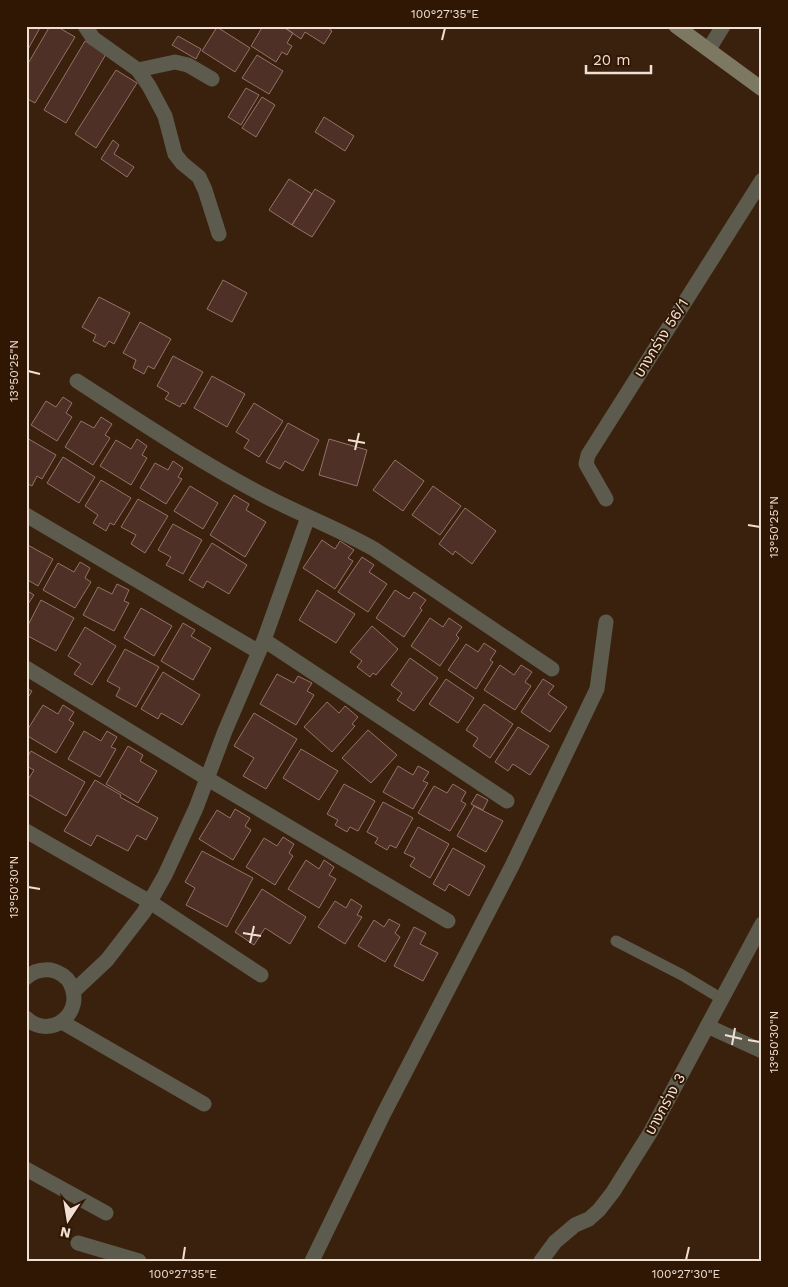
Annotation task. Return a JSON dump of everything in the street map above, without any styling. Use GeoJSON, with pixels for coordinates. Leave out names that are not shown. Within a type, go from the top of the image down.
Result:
{"type":"FeatureCollection","features":[{"type":"Feature","properties":{"kind":"main road"},"geometry":{"type":"LineString","coordinates":[[676,26],[762,89]]}},
{"type":"Feature","properties":{"kind":"street"},"geometry":{"type":"LineString","coordinates":[[84,26],[94,38],[138,70],[149,86],[165,116],[175,154],[182,163],[199,177],[219,234]]}},
{"type":"Feature","properties":{"kind":"street"},"geometry":{"type":"LineString","coordinates":[[709,49],[723,26]]}},
{"type":"Feature","properties":{"kind":"street"},"geometry":{"type":"LineString","coordinates":[[138,70],[175,62],[188,65],[212,80]]}},
{"type":"Feature","properties":{"kind":"street","name":"บางกร่าง 56/1"},"geometry":{"type":"LineString","coordinates":[[606,499],[586,464],[588,455],[762,180]]}},
{"type":"Feature","properties":{"kind":"street"},"geometry":{"type":"LineString","coordinates":[[77,381],[197,458],[265,496],[374,549],[552,669]]}},
{"type":"Feature","properties":{"kind":"street"},"geometry":{"type":"LineString","coordinates":[[26,515],[261,646],[507,801]]}},
{"type":"Feature","properties":{"kind":"street"},"geometry":{"type":"LineString","coordinates":[[74,991],[107,960],[144,912],[165,875],[208,779],[225,731],[261,646],[308,516]]}},
{"type":"Feature","properties":{"kind":"street"},"geometry":{"type":"LineString","coordinates":[[312,1261],[384,1113],[512,866],[597,689],[606,622]]}},
{"type":"Feature","properties":{"kind":"street"},"geometry":{"type":"LineString","coordinates":[[26,668],[208,779],[448,921]]}},
{"type":"Feature","properties":{"kind":"street"},"geometry":{"type":"LineString","coordinates":[[26,831],[150,902],[261,974]]}},
{"type":"Feature","properties":{"kind":"street","name":"บางกร่าง 3"},"geometry":{"type":"LineString","coordinates":[[541,1261],[554,1242],[575,1225],[589,1219],[600,1210],[612,1192],[650,1133],[762,924]]}},
{"type":"Feature","properties":{"kind":"street"},"geometry":{"type":"LineString","coordinates":[[26,978],[31,973],[44,969],[58,971],[68,980],[74,991],[75,1003],[70,1014],[62,1022],[51,1026],[40,1026],[27,1022]]}},
{"type":"Feature","properties":{"kind":"street"},"geometry":{"type":"LineString","coordinates":[[62,1022],[204,1104]]}},
{"type":"Feature","properties":{"kind":"street"},"geometry":{"type":"LineString","coordinates":[[707,1026],[762,1051]]}},
{"type":"Feature","properties":{"kind":"street"},"geometry":{"type":"LineString","coordinates":[[26,1169],[106,1213]]}},
{"type":"Feature","properties":{"kind":"street"},"geometry":{"type":"LineString","coordinates":[[78,1243],[139,1261]]}},
{"type":"Feature","properties":{"kind":"lane"},"geometry":{"type":"LineString","coordinates":[[616,941],[722,999]]}},
{"type":"Feature","properties":{"kind":"building"},"geometry":{"type":"Polygon","coordinates":[[[26,26],[41,26],[27,51],[26,50],[26,26]]]}},
{"type":"Feature","properties":{"kind":"building"},"geometry":{"type":"Polygon","coordinates":[[[50,26],[56,26],[75,37],[35,103],[26,98],[26,67],[50,26]]]}},
{"type":"Feature","properties":{"kind":"building"},"geometry":{"type":"Polygon","coordinates":[[[263,26],[282,26],[293,33],[287,43],[292,46],[287,55],[282,52],[276,62],[251,46],[263,26]]]}},
{"type":"Feature","properties":{"kind":"building"},"geometry":{"type":"Polygon","coordinates":[[[282,26],[325,26],[332,31],[324,44],[305,32],[301,39],[282,26]]]}},
{"type":"Feature","properties":{"kind":"building"},"geometry":{"type":"Polygon","coordinates":[[[217,27],[250,48],[235,72],[202,51],[217,27]]]}},
{"type":"Feature","properties":{"kind":"building"},"geometry":{"type":"Polygon","coordinates":[[[178,36],[201,49],[196,59],[172,45],[178,36]]]}},
{"type":"Feature","properties":{"kind":"building"},"geometry":{"type":"Polygon","coordinates":[[[85,41],[106,54],[66,123],[44,110],[85,41]]]}},
{"type":"Feature","properties":{"kind":"building"},"geometry":{"type":"Polygon","coordinates":[[[257,55],[283,71],[269,94],[242,78],[257,55]]]}},
{"type":"Feature","properties":{"kind":"building"},"geometry":{"type":"Polygon","coordinates":[[[116,70],[137,83],[96,148],[75,134],[116,70]]]}},
{"type":"Feature","properties":{"kind":"building"},"geometry":{"type":"Polygon","coordinates":[[[246,88],[259,95],[241,125],[228,117],[246,88]]]}},
{"type":"Feature","properties":{"kind":"building"},"geometry":{"type":"Polygon","coordinates":[[[262,97],[275,105],[256,137],[242,128],[262,97]]]}},
{"type":"Feature","properties":{"kind":"building"},"geometry":{"type":"Polygon","coordinates":[[[324,117],[354,136],[345,151],[315,132],[324,117]]]}},
{"type":"Feature","properties":{"kind":"building"},"geometry":{"type":"Polygon","coordinates":[[[113,140],[119,145],[114,154],[134,167],[127,177],[101,159],[113,140]]]}},
{"type":"Feature","properties":{"kind":"building"},"geometry":{"type":"Polygon","coordinates":[[[289,179],[312,194],[292,225],[269,210],[289,179]]]}},
{"type":"Feature","properties":{"kind":"building"},"geometry":{"type":"Polygon","coordinates":[[[315,189],[335,201],[312,237],[292,225],[315,189]]]}},
{"type":"Feature","properties":{"kind":"building"},"geometry":{"type":"Polygon","coordinates":[[[223,280],[247,293],[232,322],[207,309],[223,280]]]}},
{"type":"Feature","properties":{"kind":"building"},"geometry":{"type":"Polygon","coordinates":[[[99,297],[130,313],[114,344],[109,341],[105,347],[93,341],[96,335],[82,327],[99,297]]]}},
{"type":"Feature","properties":{"kind":"building"},"geometry":{"type":"Polygon","coordinates":[[[140,322],[171,339],[154,369],[148,366],[144,374],[133,368],[136,360],[123,353],[140,322]]]}},
{"type":"Feature","properties":{"kind":"building"},"geometry":{"type":"Polygon","coordinates":[[[173,356],[203,372],[185,404],[182,403],[180,407],[165,399],[169,393],[157,386],[173,356]]]}},
{"type":"Feature","properties":{"kind":"building"},"geometry":{"type":"Polygon","coordinates":[[[212,376],[245,394],[227,427],[194,408],[212,376]]]}},
{"type":"Feature","properties":{"kind":"building"},"geometry":{"type":"Polygon","coordinates":[[[63,397],[72,403],[66,413],[72,417],[57,441],[31,425],[46,401],[56,407],[63,397]]]}},
{"type":"Feature","properties":{"kind":"building"},"geometry":{"type":"Polygon","coordinates":[[[254,403],[283,421],[259,457],[244,448],[249,440],[236,432],[254,403]]]}},
{"type":"Feature","properties":{"kind":"building"},"geometry":{"type":"Polygon","coordinates":[[[101,417],[112,424],[105,435],[110,438],[93,465],[65,447],[81,421],[94,428],[101,417]]]}},
{"type":"Feature","properties":{"kind":"building"},"geometry":{"type":"Polygon","coordinates":[[[288,423],[319,440],[303,471],[285,461],[280,469],[266,462],[288,423]]]}},
{"type":"Feature","properties":{"kind":"building"},"geometry":{"type":"Polygon","coordinates":[[[27,438],[56,455],[42,479],[37,476],[32,486],[26,483],[27,438]]]}},
{"type":"Feature","properties":{"kind":"building"},"geometry":{"type":"Polygon","coordinates":[[[137,439],[147,446],[142,455],[147,458],[131,485],[100,466],[116,440],[131,449],[137,439]]]}},
{"type":"Feature","properties":{"kind":"building"},"geometry":{"type":"Polygon","coordinates":[[[329,439],[367,450],[357,486],[319,475],[329,439]]]}},
{"type":"Feature","properties":{"kind":"building"},"geometry":{"type":"Polygon","coordinates":[[[63,457],[95,477],[79,503],[47,483],[63,457]]]}},
{"type":"Feature","properties":{"kind":"building"},"geometry":{"type":"Polygon","coordinates":[[[395,460],[424,481],[403,511],[373,490],[395,460]]]}},
{"type":"Feature","properties":{"kind":"building"},"geometry":{"type":"Polygon","coordinates":[[[173,461],[183,468],[178,477],[182,479],[166,504],[140,488],[155,463],[168,470],[173,461]]]}},
{"type":"Feature","properties":{"kind":"building"},"geometry":{"type":"Polygon","coordinates":[[[101,480],[131,498],[114,525],[110,523],[106,531],[93,523],[98,515],[85,506],[101,480]]]}},
{"type":"Feature","properties":{"kind":"building"},"geometry":{"type":"Polygon","coordinates":[[[190,486],[218,503],[203,529],[174,511],[190,486]]]}},
{"type":"Feature","properties":{"kind":"building"},"geometry":{"type":"Polygon","coordinates":[[[433,486],[461,506],[440,535],[412,515],[433,486]]]}},
{"type":"Feature","properties":{"kind":"building"},"geometry":{"type":"Polygon","coordinates":[[[234,495],[249,504],[246,510],[266,522],[245,557],[210,535],[234,495]]]}},
{"type":"Feature","properties":{"kind":"building"},"geometry":{"type":"Polygon","coordinates":[[[138,499],[168,516],[145,553],[131,544],[136,535],[121,527],[138,499]]]}},
{"type":"Feature","properties":{"kind":"building"},"geometry":{"type":"Polygon","coordinates":[[[465,508],[496,531],[472,564],[455,551],[453,555],[439,544],[465,508]]]}},
{"type":"Feature","properties":{"kind":"building"},"geometry":{"type":"Polygon","coordinates":[[[173,524],[202,540],[183,574],[166,565],[171,557],[158,550],[173,524]]]}},
{"type":"Feature","properties":{"kind":"building"},"geometry":{"type":"Polygon","coordinates":[[[322,540],[335,549],[340,541],[354,550],[348,558],[353,561],[335,589],[303,568],[322,540]]]}},
{"type":"Feature","properties":{"kind":"building"},"geometry":{"type":"Polygon","coordinates":[[[212,543],[247,565],[229,594],[207,581],[203,588],[189,580],[212,543]]]}},
{"type":"Feature","properties":{"kind":"building"},"geometry":{"type":"Polygon","coordinates":[[[26,544],[53,559],[38,586],[26,579],[26,544]]]}},
{"type":"Feature","properties":{"kind":"building"},"geometry":{"type":"Polygon","coordinates":[[[362,557],[374,565],[369,572],[387,584],[368,612],[338,592],[362,557]]]}},
{"type":"Feature","properties":{"kind":"building"},"geometry":{"type":"Polygon","coordinates":[[[80,562],[90,568],[85,578],[91,582],[75,608],[43,590],[58,563],[74,572],[80,562]]]}},
{"type":"Feature","properties":{"kind":"building"},"geometry":{"type":"Polygon","coordinates":[[[117,584],[129,590],[124,601],[129,603],[114,631],[83,615],[98,587],[112,594],[117,584]]]}},
{"type":"Feature","properties":{"kind":"building"},"geometry":{"type":"Polygon","coordinates":[[[26,590],[34,595],[26,607],[26,590]]]}},
{"type":"Feature","properties":{"kind":"building"},"geometry":{"type":"Polygon","coordinates":[[[317,590],[355,614],[336,643],[299,620],[317,590]]]}},
{"type":"Feature","properties":{"kind":"building"},"geometry":{"type":"Polygon","coordinates":[[[395,590],[409,599],[414,592],[426,600],[420,608],[422,610],[404,637],[376,618],[395,590]]]}},
{"type":"Feature","properties":{"kind":"building"},"geometry":{"type":"Polygon","coordinates":[[[41,600],[74,618],[56,651],[26,635],[26,629],[41,600]]]}},
{"type":"Feature","properties":{"kind":"building"},"geometry":{"type":"Polygon","coordinates":[[[141,608],[172,626],[154,656],[124,638],[141,608]]]}},
{"type":"Feature","properties":{"kind":"building"},"geometry":{"type":"Polygon","coordinates":[[[430,618],[443,627],[449,618],[462,627],[456,635],[459,638],[440,666],[411,646],[430,618]]]}},
{"type":"Feature","properties":{"kind":"building"},"geometry":{"type":"Polygon","coordinates":[[[183,623],[195,630],[191,636],[211,648],[193,680],[161,661],[183,623]]]}},
{"type":"Feature","properties":{"kind":"building"},"geometry":{"type":"Polygon","coordinates":[[[372,626],[398,649],[376,675],[373,673],[370,677],[357,667],[362,661],[350,652],[372,626]]]}},
{"type":"Feature","properties":{"kind":"building"},"geometry":{"type":"Polygon","coordinates":[[[85,627],[116,646],[92,685],[74,674],[81,664],[68,656],[85,627]]]}},
{"type":"Feature","properties":{"kind":"building"},"geometry":{"type":"Polygon","coordinates":[[[484,643],[496,651],[490,660],[493,662],[476,689],[448,670],[466,644],[478,652],[484,643]]]}},
{"type":"Feature","properties":{"kind":"building"},"geometry":{"type":"Polygon","coordinates":[[[125,649],[159,667],[136,707],[116,696],[120,688],[107,681],[125,649]]]}},
{"type":"Feature","properties":{"kind":"building"},"geometry":{"type":"Polygon","coordinates":[[[410,658],[438,678],[414,711],[397,700],[402,693],[391,685],[410,658]]]}},
{"type":"Feature","properties":{"kind":"building"},"geometry":{"type":"Polygon","coordinates":[[[500,665],[514,675],[521,665],[532,672],[525,682],[531,686],[515,710],[484,690],[500,665]]]}},
{"type":"Feature","properties":{"kind":"building"},"geometry":{"type":"Polygon","coordinates":[[[163,672],[200,695],[182,725],[161,713],[158,719],[141,709],[163,672]]]}},
{"type":"Feature","properties":{"kind":"building"},"geometry":{"type":"Polygon","coordinates":[[[277,674],[294,683],[298,676],[312,683],[307,691],[314,695],[296,725],[260,704],[277,674]]]}},
{"type":"Feature","properties":{"kind":"building"},"geometry":{"type":"Polygon","coordinates":[[[446,679],[474,698],[458,723],[429,704],[446,679]]]}},
{"type":"Feature","properties":{"kind":"building"},"geometry":{"type":"Polygon","coordinates":[[[543,679],[554,686],[548,694],[567,707],[550,732],[521,712],[543,679]]]}},
{"type":"Feature","properties":{"kind":"building"},"geometry":{"type":"Polygon","coordinates":[[[26,688],[32,691],[26,701],[26,688]]]}},
{"type":"Feature","properties":{"kind":"building"},"geometry":{"type":"Polygon","coordinates":[[[327,702],[339,713],[345,706],[358,717],[352,724],[355,726],[332,752],[304,727],[327,702]]]}},
{"type":"Feature","properties":{"kind":"building"},"geometry":{"type":"Polygon","coordinates":[[[484,704],[513,724],[490,758],[473,746],[478,738],[466,730],[484,704]]]}},
{"type":"Feature","properties":{"kind":"building"},"geometry":{"type":"Polygon","coordinates":[[[43,705],[58,714],[63,705],[74,712],[69,720],[74,723],[56,753],[26,735],[43,705]]]}},
{"type":"Feature","properties":{"kind":"building"},"geometry":{"type":"Polygon","coordinates":[[[254,713],[297,739],[266,789],[243,776],[254,758],[234,746],[254,713]]]}},
{"type":"Feature","properties":{"kind":"building"},"geometry":{"type":"Polygon","coordinates":[[[518,727],[549,746],[530,775],[513,764],[508,771],[495,762],[518,727]]]}},
{"type":"Feature","properties":{"kind":"building"},"geometry":{"type":"Polygon","coordinates":[[[368,730],[397,755],[371,783],[342,758],[368,730]]]}},
{"type":"Feature","properties":{"kind":"building"},"geometry":{"type":"Polygon","coordinates":[[[84,731],[101,741],[107,731],[117,737],[111,747],[116,749],[100,777],[68,759],[84,731]]]}},
{"type":"Feature","properties":{"kind":"building"},"geometry":{"type":"Polygon","coordinates":[[[128,746],[143,755],[140,761],[157,771],[138,803],[106,784],[128,746]]]}},
{"type":"Feature","properties":{"kind":"building"},"geometry":{"type":"Polygon","coordinates":[[[301,749],[338,771],[319,800],[283,778],[301,749]]]}},
{"type":"Feature","properties":{"kind":"building"},"geometry":{"type":"Polygon","coordinates":[[[31,751],[85,782],[66,816],[26,793],[26,783],[34,770],[26,766],[26,759],[31,751]]]}},
{"type":"Feature","properties":{"kind":"building"},"geometry":{"type":"Polygon","coordinates":[[[398,766],[413,775],[418,766],[429,772],[423,781],[428,783],[413,809],[383,792],[398,766]]]}},
{"type":"Feature","properties":{"kind":"building"},"geometry":{"type":"Polygon","coordinates":[[[95,780],[121,795],[120,797],[158,818],[146,840],[137,835],[128,851],[97,835],[91,846],[64,831],[95,780]]]}},
{"type":"Feature","properties":{"kind":"building"},"geometry":{"type":"Polygon","coordinates":[[[344,784],[375,801],[358,831],[350,827],[347,832],[335,825],[338,820],[327,814],[344,784]]]}},
{"type":"Feature","properties":{"kind":"building"},"geometry":{"type":"Polygon","coordinates":[[[453,784],[466,792],[461,801],[466,804],[450,831],[418,813],[434,786],[447,793],[453,784]]]}},
{"type":"Feature","properties":{"kind":"building"},"geometry":{"type":"Polygon","coordinates":[[[477,794],[488,800],[483,810],[471,804],[477,794]]]}},
{"type":"Feature","properties":{"kind":"building"},"geometry":{"type":"Polygon","coordinates":[[[383,802],[413,818],[396,848],[390,845],[387,850],[375,843],[378,838],[367,832],[383,802]]]}},
{"type":"Feature","properties":{"kind":"building"},"geometry":{"type":"Polygon","coordinates":[[[474,806],[503,821],[486,852],[457,836],[474,806]]]}},
{"type":"Feature","properties":{"kind":"building"},"geometry":{"type":"Polygon","coordinates":[[[235,809],[250,818],[245,826],[251,830],[233,860],[199,839],[217,810],[230,818],[235,809]]]}},
{"type":"Feature","properties":{"kind":"building"},"geometry":{"type":"Polygon","coordinates":[[[418,827],[449,844],[430,878],[410,866],[415,858],[404,853],[418,827]]]}},
{"type":"Feature","properties":{"kind":"building"},"geometry":{"type":"Polygon","coordinates":[[[283,837],[294,844],[289,853],[293,856],[275,885],[246,867],[264,838],[277,846],[283,837]]]}},
{"type":"Feature","properties":{"kind":"building"},"geometry":{"type":"Polygon","coordinates":[[[453,848],[485,866],[469,896],[449,884],[445,891],[433,884],[453,848]]]}},
{"type":"Feature","properties":{"kind":"building"},"geometry":{"type":"Polygon","coordinates":[[[202,851],[253,878],[227,927],[186,905],[195,888],[185,882],[202,851]]]}},
{"type":"Feature","properties":{"kind":"building"},"geometry":{"type":"Polygon","coordinates":[[[306,860],[319,869],[324,860],[334,867],[329,875],[336,879],[319,908],[288,889],[306,860]]]}},
{"type":"Feature","properties":{"kind":"building"},"geometry":{"type":"Polygon","coordinates":[[[262,889],[306,917],[290,944],[265,928],[254,945],[235,932],[262,889]]]}},
{"type":"Feature","properties":{"kind":"building"},"geometry":{"type":"Polygon","coordinates":[[[351,899],[362,906],[357,915],[362,917],[345,944],[318,927],[335,901],[346,908],[351,899]]]}},
{"type":"Feature","properties":{"kind":"building"},"geometry":{"type":"Polygon","coordinates":[[[389,919],[400,925],[395,933],[400,937],[385,962],[358,946],[374,920],[384,927],[389,919]]]}},
{"type":"Feature","properties":{"kind":"building"},"geometry":{"type":"Polygon","coordinates":[[[414,927],[426,933],[420,944],[438,953],[423,981],[394,966],[414,927]]]}}]}
